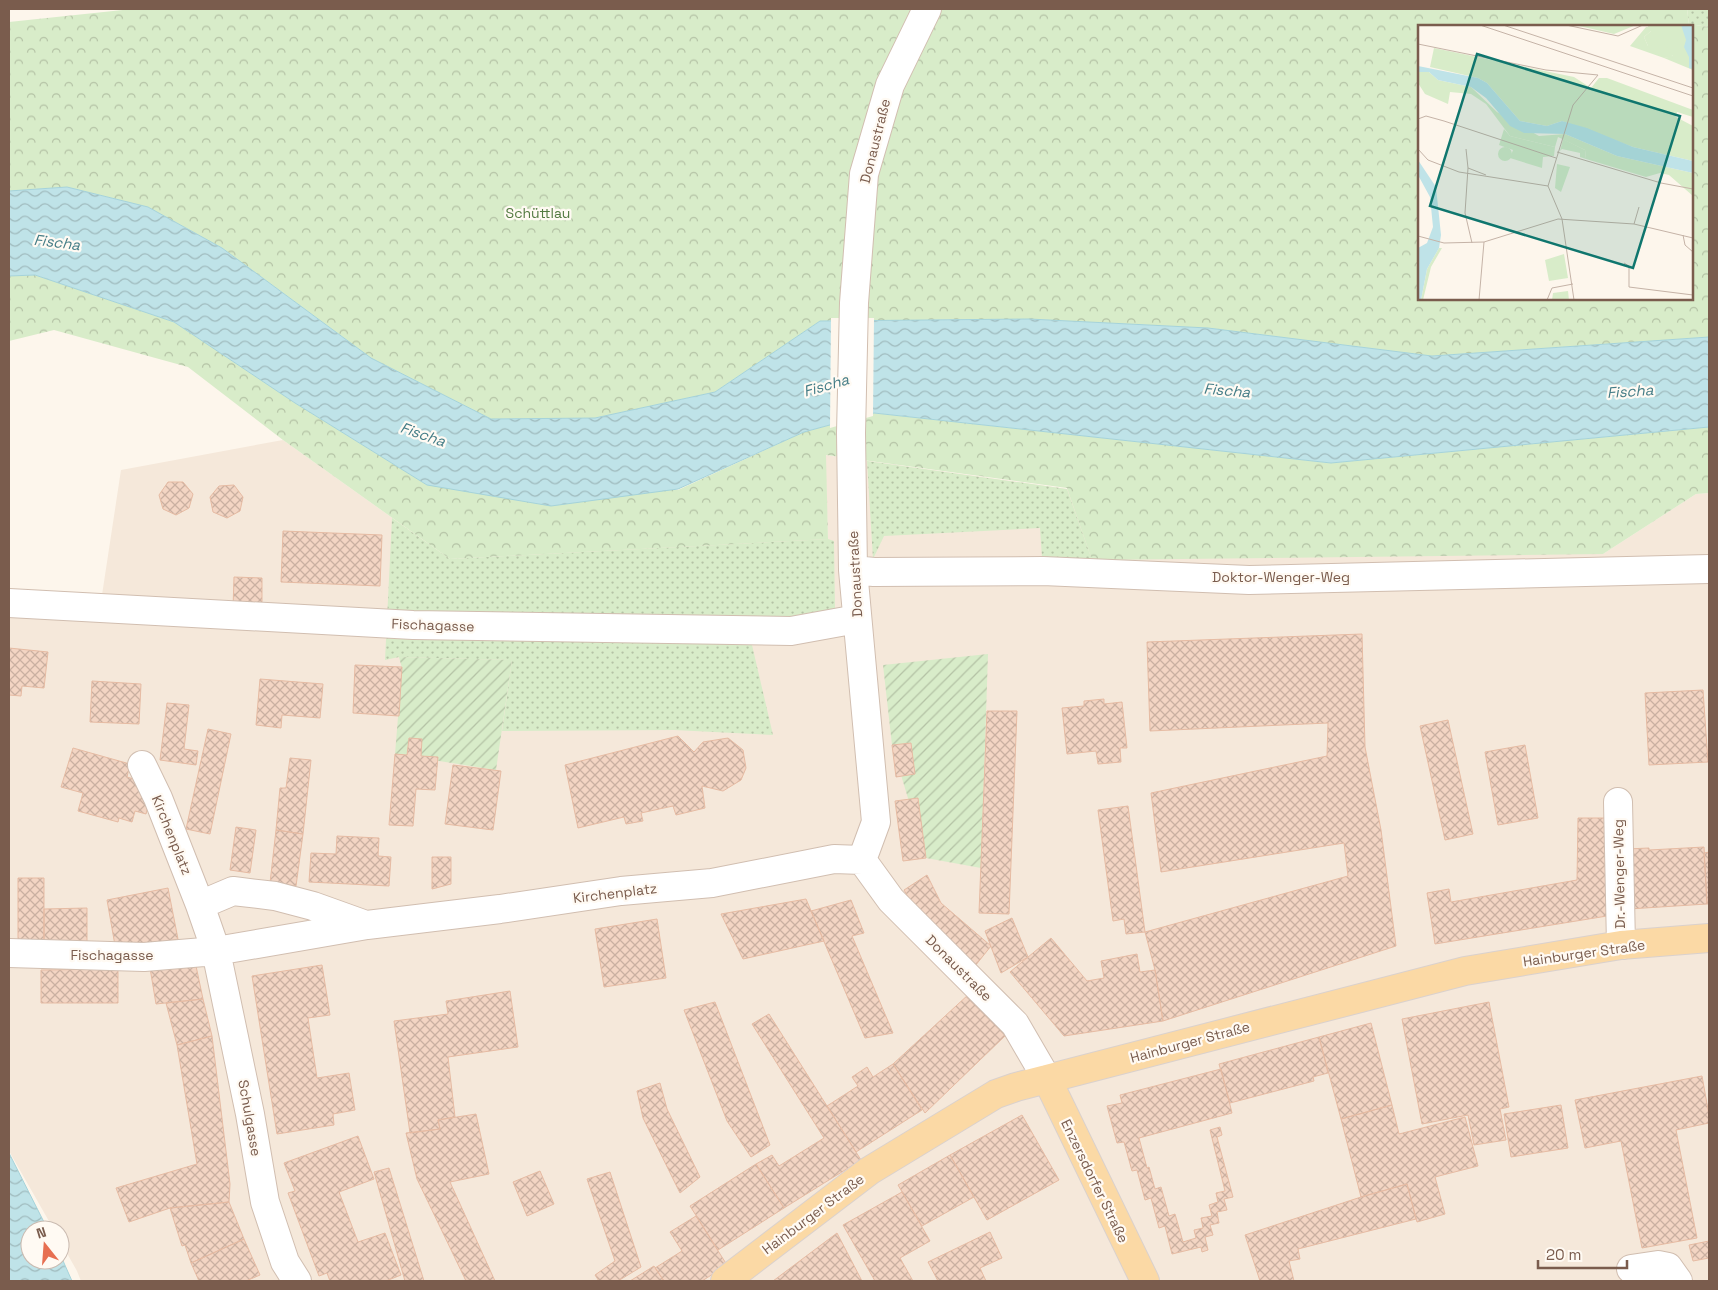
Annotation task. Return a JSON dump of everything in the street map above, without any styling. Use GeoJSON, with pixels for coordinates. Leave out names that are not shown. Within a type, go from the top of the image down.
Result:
{"type":"FeatureCollection","features":[{"type":"Feature","properties":{"kind":"main road","name":"Hainburger Straße"},"geometry":{"type":"LineString","coordinates":[[725,1281],[868,1171],[996,1094],[1016,1087],[1465,971],[1621,945],[1709,938]]}},
{"type":"Feature","properties":{"kind":"main road","name":"Enzersdorfer Straße"},"geometry":{"type":"LineString","coordinates":[[1047,1080],[1145,1281]]}},
{"type":"Feature","properties":{"kind":"street","name":"Donaustraße"},"geometry":{"type":"LineString","coordinates":[[927,9],[890,85],[864,174],[854,303],[851,433],[853,570],[876,822],[862,860],[891,900],[1015,1024],[1047,1080]]}},
{"type":"Feature","properties":{"kind":"street","name":"Doktor-Wenger-Weg"},"geometry":{"type":"LineString","coordinates":[[853,570],[874,572],[1043,571],[1249,580],[1709,569]]}},
{"type":"Feature","properties":{"kind":"street","name":"Fischagasse"},"geometry":{"type":"LineString","coordinates":[[9,604],[423,625],[791,631],[857,619]]}},
{"type":"Feature","properties":{"kind":"street","name":"Kirchenplatz"},"geometry":{"type":"LineString","coordinates":[[142,765],[158,798],[216,951],[367,925],[500,910],[622,891],[712,883],[834,859],[862,860]]}},
{"type":"Feature","properties":{"kind":"street","name":"Dr.-Wenger-Weg"},"geometry":{"type":"LineString","coordinates":[[1618,802],[1621,945]]}},
{"type":"Feature","properties":{"kind":"street","name":"Kirchenplatz"},"geometry":{"type":"LineString","coordinates":[[200,906],[233,891],[275,896],[313,906],[367,925]]}},
{"type":"Feature","properties":{"kind":"street","name":"Fischagasse"},"geometry":{"type":"LineString","coordinates":[[9,953],[144,957],[216,951]]}},
{"type":"Feature","properties":{"kind":"street","name":"Schulgasse"},"geometry":{"type":"LineString","coordinates":[[216,951],[250,1114],[265,1202],[285,1262],[297,1281]]}},
{"type":"Feature","properties":{"kind":"street"},"geometry":{"type":"LineString","coordinates":[[1631,1269],[1658,1264],[1668,1267],[1678,1281]]}},
{"type":"Feature","properties":{"kind":"shaded area"},"geometry":{"type":"Polygon","coordinates":[[[283,440],[450,559],[828,538],[825,455],[1067,489],[1603,554],[1696,494],[1709,493],[1709,1281],[81,1281],[70,1259],[70,1220],[48,1220],[9,1151],[9,592],[102,595],[121,470],[283,440]]]}},
{"type":"Feature","properties":{"kind":"green space","name":"Schüttlau"},"geometry":{"type":"Polygon","coordinates":[[[132,9],[1687,9],[1689,24],[1709,27],[1709,337],[1432,356],[1208,328],[1029,319],[820,321],[715,392],[595,418],[491,419],[371,358],[222,248],[148,207],[67,187],[9,191],[9,22],[132,9]]]}},
{"type":"Feature","properties":{"kind":"green space"},"geometry":{"type":"Polygon","coordinates":[[[1687,9],[1709,9],[1709,27],[1689,24],[1687,9]]]}},
{"type":"Feature","properties":{"kind":"green space"},"geometry":{"type":"Polygon","coordinates":[[[35,275],[174,322],[295,403],[427,485],[678,490],[804,432],[874,413],[1331,463],[1709,427],[1709,493],[1696,494],[1603,554],[1092,560],[1067,488],[826,455],[828,539],[450,559],[283,440],[188,367],[54,330],[9,341],[9,276],[35,275]]]}},
{"type":"Feature","properties":{"kind":"green space"},"geometry":{"type":"Polygon","coordinates":[[[867,461],[1067,489],[1092,560],[1042,558],[1040,528],[884,536],[873,559],[867,461]]]}},
{"type":"Feature","properties":{"kind":"green space"},"geometry":{"type":"Polygon","coordinates":[[[392,518],[450,559],[828,539],[834,541],[835,608],[813,615],[773,619],[770,645],[752,645],[773,735],[674,730],[502,731],[512,660],[399,657],[385,660],[392,518]]]}},
{"type":"Feature","properties":{"kind":"green space"},"geometry":{"type":"Polygon","coordinates":[[[988,654],[981,868],[926,858],[892,745],[883,665],[988,654]]]}},
{"type":"Feature","properties":{"kind":"green space"},"geometry":{"type":"Polygon","coordinates":[[[399,657],[512,660],[496,770],[395,754],[402,668],[399,657]]]}},
{"type":"Feature","properties":{"kind":"water","name":"Fischa"},"geometry":{"type":"Polygon","coordinates":[[[67,187],[148,207],[222,248],[371,358],[491,419],[595,418],[715,392],[820,321],[1029,319],[1208,328],[1432,356],[1709,337],[1709,427],[1331,463],[874,413],[804,432],[678,489],[551,506],[427,485],[295,403],[174,322],[35,275],[9,276],[9,191],[67,187]]]}},
{"type":"Feature","properties":{"kind":"water"},"geometry":{"type":"Polygon","coordinates":[[[9,1153],[43,1220],[20,1220],[20,1270],[67,1270],[72,1281],[9,1281],[9,1153]]]}},
{"type":"Feature","properties":{"kind":"pier"},"geometry":{"type":"Polygon","coordinates":[[[831,318],[874,318],[873,416],[830,428],[831,318]]]}},
{"type":"Feature","properties":{"kind":"building"},"geometry":{"type":"Polygon","coordinates":[[[168,482],[183,482],[193,494],[189,508],[176,515],[163,509],[159,495],[168,482]]]}},
{"type":"Feature","properties":{"kind":"building"},"geometry":{"type":"Polygon","coordinates":[[[234,485],[243,497],[240,511],[227,518],[213,512],[210,497],[219,486],[234,485]]]}},
{"type":"Feature","properties":{"kind":"building"},"geometry":{"type":"Polygon","coordinates":[[[283,531],[382,535],[380,586],[281,582],[283,531]]]}},
{"type":"Feature","properties":{"kind":"building"},"geometry":{"type":"Polygon","coordinates":[[[234,577],[262,578],[262,610],[233,609],[234,577]]]}},
{"type":"Feature","properties":{"kind":"building"},"geometry":{"type":"Polygon","coordinates":[[[1362,634],[1365,747],[1381,830],[1396,946],[1163,1021],[1155,970],[1145,932],[1348,876],[1344,843],[1161,872],[1151,793],[1327,756],[1328,723],[1150,731],[1147,642],[1362,634]]]}},
{"type":"Feature","properties":{"kind":"building"},"geometry":{"type":"Polygon","coordinates":[[[9,648],[48,652],[44,688],[22,686],[21,696],[9,695],[9,648]]]}},
{"type":"Feature","properties":{"kind":"building"},"geometry":{"type":"Polygon","coordinates":[[[355,665],[402,667],[399,716],[353,713],[355,665]]]}},
{"type":"Feature","properties":{"kind":"building"},"geometry":{"type":"Polygon","coordinates":[[[260,679],[323,684],[320,718],[282,715],[281,728],[256,725],[260,679]]]}},
{"type":"Feature","properties":{"kind":"building"},"geometry":{"type":"Polygon","coordinates":[[[92,681],[141,684],[139,724],[90,722],[92,681]]]}},
{"type":"Feature","properties":{"kind":"building"},"geometry":{"type":"Polygon","coordinates":[[[1703,690],[1708,762],[1649,765],[1645,693],[1703,690]]]}},
{"type":"Feature","properties":{"kind":"building"},"geometry":{"type":"Polygon","coordinates":[[[1104,699],[1104,704],[1122,702],[1127,748],[1120,748],[1121,762],[1098,764],[1096,751],[1067,754],[1062,708],[1084,706],[1084,701],[1104,699]]]}},
{"type":"Feature","properties":{"kind":"building"},"geometry":{"type":"Polygon","coordinates":[[[167,703],[189,705],[184,749],[198,751],[196,765],[160,760],[167,703]]]}},
{"type":"Feature","properties":{"kind":"building"},"geometry":{"type":"Polygon","coordinates":[[[987,711],[1017,711],[1009,914],[979,913],[987,711]]]}},
{"type":"Feature","properties":{"kind":"building"},"geometry":{"type":"Polygon","coordinates":[[[1448,720],[1473,834],[1445,840],[1420,726],[1448,720]]]}},
{"type":"Feature","properties":{"kind":"building"},"geometry":{"type":"Polygon","coordinates":[[[208,729],[231,734],[210,834],[186,829],[208,729]]]}},
{"type":"Feature","properties":{"kind":"building"},"geometry":{"type":"Polygon","coordinates":[[[678,736],[694,752],[703,742],[728,738],[743,750],[746,768],[741,780],[723,791],[702,786],[705,808],[676,815],[673,806],[641,813],[643,821],[626,824],[624,817],[578,828],[565,765],[678,736]]]}},
{"type":"Feature","properties":{"kind":"building"},"geometry":{"type":"Polygon","coordinates":[[[409,738],[422,739],[421,756],[438,757],[435,790],[416,789],[413,826],[389,825],[395,754],[407,755],[409,738]]]}},
{"type":"Feature","properties":{"kind":"building"},"geometry":{"type":"Polygon","coordinates":[[[911,743],[915,774],[896,777],[892,745],[911,743]]]}},
{"type":"Feature","properties":{"kind":"building"},"geometry":{"type":"Polygon","coordinates":[[[1525,745],[1538,818],[1498,825],[1485,752],[1525,745]]]}},
{"type":"Feature","properties":{"kind":"building"},"geometry":{"type":"Polygon","coordinates":[[[73,748],[130,764],[127,777],[144,782],[151,795],[146,814],[135,811],[132,822],[119,818],[118,822],[78,811],[83,793],[61,787],[73,748]]]}},
{"type":"Feature","properties":{"kind":"building"},"geometry":{"type":"Polygon","coordinates":[[[290,758],[311,760],[303,834],[276,830],[280,788],[286,788],[290,758]]]}},
{"type":"Feature","properties":{"kind":"building"},"geometry":{"type":"Polygon","coordinates":[[[453,765],[501,771],[493,830],[445,824],[453,765]]]}},
{"type":"Feature","properties":{"kind":"building"},"geometry":{"type":"Polygon","coordinates":[[[918,798],[926,858],[903,861],[895,801],[918,798]]]}},
{"type":"Feature","properties":{"kind":"building"},"geometry":{"type":"Polygon","coordinates":[[[1128,806],[1145,932],[1126,934],[1124,919],[1113,921],[1098,810],[1128,806]]]}},
{"type":"Feature","properties":{"kind":"building"},"geometry":{"type":"Polygon","coordinates":[[[1578,818],[1612,818],[1607,916],[1435,944],[1427,893],[1449,889],[1451,902],[1577,880],[1578,818]]]}},
{"type":"Feature","properties":{"kind":"building"},"geometry":{"type":"Polygon","coordinates":[[[236,827],[256,830],[250,873],[230,870],[236,827]]]}},
{"type":"Feature","properties":{"kind":"building"},"geometry":{"type":"Polygon","coordinates":[[[276,830],[303,834],[296,886],[270,883],[276,830]]]}},
{"type":"Feature","properties":{"kind":"building"},"geometry":{"type":"Polygon","coordinates":[[[337,836],[379,838],[378,856],[391,857],[389,886],[309,882],[311,853],[336,854],[337,836]]]}},
{"type":"Feature","properties":{"kind":"building"},"geometry":{"type":"Polygon","coordinates":[[[1704,847],[1707,904],[1629,909],[1626,849],[1649,848],[1649,850],[1704,847]]]}},
{"type":"Feature","properties":{"kind":"building"},"geometry":{"type":"Polygon","coordinates":[[[1709,852],[1709,904],[1707,904],[1704,853],[1709,852]]]}},
{"type":"Feature","properties":{"kind":"building"},"geometry":{"type":"Polygon","coordinates":[[[432,857],[451,857],[451,884],[432,889],[432,857]]]}},
{"type":"Feature","properties":{"kind":"building"},"geometry":{"type":"Polygon","coordinates":[[[927,875],[941,903],[991,946],[975,966],[920,918],[904,890],[927,875]]]}},
{"type":"Feature","properties":{"kind":"building"},"geometry":{"type":"Polygon","coordinates":[[[18,878],[44,878],[44,947],[18,946],[18,878]]]}},
{"type":"Feature","properties":{"kind":"building"},"geometry":{"type":"Polygon","coordinates":[[[168,888],[178,939],[116,951],[107,900],[168,888]]]}},
{"type":"Feature","properties":{"kind":"building"},"geometry":{"type":"Polygon","coordinates":[[[806,899],[824,941],[743,959],[721,914],[806,899]]]}},
{"type":"Feature","properties":{"kind":"building"},"geometry":{"type":"Polygon","coordinates":[[[851,900],[864,933],[852,936],[893,1033],[865,1038],[811,911],[851,900]]]}},
{"type":"Feature","properties":{"kind":"building"},"geometry":{"type":"Polygon","coordinates":[[[87,908],[87,946],[44,947],[44,909],[87,908]]]}},
{"type":"Feature","properties":{"kind":"building"},"geometry":{"type":"Polygon","coordinates":[[[1012,918],[1028,957],[1001,973],[985,931],[1012,918]]]}},
{"type":"Feature","properties":{"kind":"building"},"geometry":{"type":"Polygon","coordinates":[[[657,919],[666,978],[604,987],[595,929],[657,919]]]}},
{"type":"Feature","properties":{"kind":"building"},"geometry":{"type":"Polygon","coordinates":[[[1051,938],[1087,981],[1104,978],[1101,961],[1137,954],[1140,972],[1155,970],[1163,1021],[1064,1036],[1010,972],[1051,938]]]}},
{"type":"Feature","properties":{"kind":"building"},"geometry":{"type":"Polygon","coordinates":[[[322,965],[330,1015],[308,1018],[317,1078],[349,1073],[355,1110],[333,1114],[334,1125],[277,1134],[252,976],[322,965]]]}},
{"type":"Feature","properties":{"kind":"building"},"geometry":{"type":"Polygon","coordinates":[[[196,966],[203,999],[156,1004],[150,968],[196,966]]]}},
{"type":"Feature","properties":{"kind":"building"},"geometry":{"type":"Polygon","coordinates":[[[118,969],[118,1003],[41,1003],[41,970],[118,969]]]}},
{"type":"Feature","properties":{"kind":"building"},"geometry":{"type":"Polygon","coordinates":[[[510,991],[518,1047],[448,1057],[455,1117],[438,1120],[440,1129],[410,1133],[394,1021],[448,1014],[446,1001],[510,991]]]}},
{"type":"Feature","properties":{"kind":"building"},"geometry":{"type":"Polygon","coordinates":[[[969,994],[1007,1034],[925,1113],[893,1064],[969,994]]]}},
{"type":"Feature","properties":{"kind":"building"},"geometry":{"type":"Polygon","coordinates":[[[203,999],[212,1036],[177,1045],[166,1003],[203,999]]]}},
{"type":"Feature","properties":{"kind":"building"},"geometry":{"type":"Polygon","coordinates":[[[715,1002],[770,1145],[751,1157],[727,1121],[684,1010],[715,1002]]]}},
{"type":"Feature","properties":{"kind":"building"},"geometry":{"type":"Polygon","coordinates":[[[1489,1002],[1509,1107],[1500,1109],[1506,1140],[1474,1145],[1468,1115],[1422,1124],[1402,1019],[1489,1002]]]}},
{"type":"Feature","properties":{"kind":"building"},"geometry":{"type":"Polygon","coordinates":[[[769,1014],[861,1160],[784,1208],[756,1164],[772,1155],[779,1166],[824,1138],[752,1024],[769,1014]]]}},
{"type":"Feature","properties":{"kind":"building"},"geometry":{"type":"Polygon","coordinates":[[[1371,1023],[1392,1105],[1341,1119],[1319,1037],[1371,1023]]]}},
{"type":"Feature","properties":{"kind":"building"},"geometry":{"type":"Polygon","coordinates":[[[212,1036],[230,1184],[229,1202],[170,1208],[129,1222],[116,1188],[197,1164],[177,1045],[212,1036]]]}},
{"type":"Feature","properties":{"kind":"building"},"geometry":{"type":"Polygon","coordinates":[[[1319,1037],[1328,1073],[1313,1077],[1314,1081],[1230,1103],[1219,1064],[1319,1037]]]}},
{"type":"Feature","properties":{"kind":"building"},"geometry":{"type":"Polygon","coordinates":[[[893,1064],[922,1110],[856,1152],[827,1106],[858,1086],[852,1077],[867,1067],[873,1077],[893,1064]]]}},
{"type":"Feature","properties":{"kind":"building"},"geometry":{"type":"Polygon","coordinates":[[[1221,1069],[1232,1113],[1139,1138],[1155,1189],[1161,1187],[1169,1216],[1175,1214],[1183,1242],[1196,1238],[1194,1230],[1203,1228],[1201,1218],[1212,1216],[1209,1205],[1218,1202],[1216,1193],[1225,1191],[1210,1130],[1220,1127],[1222,1135],[1217,1137],[1233,1197],[1224,1199],[1227,1210],[1217,1212],[1219,1223],[1210,1225],[1213,1235],[1205,1237],[1208,1250],[1202,1252],[1201,1247],[1172,1254],[1165,1226],[1159,1228],[1151,1198],[1145,1200],[1137,1170],[1132,1171],[1124,1142],[1117,1143],[1107,1106],[1122,1103],[1120,1095],[1221,1069]]]}},
{"type":"Feature","properties":{"kind":"building"},"geometry":{"type":"Polygon","coordinates":[[[1702,1076],[1709,1123],[1676,1130],[1697,1238],[1642,1248],[1621,1141],[1585,1148],[1575,1100],[1702,1076]]]}},
{"type":"Feature","properties":{"kind":"building"},"geometry":{"type":"Polygon","coordinates":[[[660,1083],[667,1109],[700,1177],[680,1193],[643,1118],[637,1091],[660,1083]]]}},
{"type":"Feature","properties":{"kind":"building"},"geometry":{"type":"Polygon","coordinates":[[[1392,1105],[1399,1134],[1465,1117],[1478,1166],[1435,1177],[1445,1214],[1417,1222],[1407,1184],[1361,1197],[1341,1119],[1392,1105]]]}},
{"type":"Feature","properties":{"kind":"building"},"geometry":{"type":"Polygon","coordinates":[[[1561,1105],[1568,1148],[1511,1157],[1504,1114],[1561,1105]]]}},
{"type":"Feature","properties":{"kind":"building"},"geometry":{"type":"Polygon","coordinates":[[[476,1114],[489,1174],[450,1182],[495,1281],[466,1281],[417,1179],[406,1133],[440,1129],[438,1120],[476,1114]]]}},
{"type":"Feature","properties":{"kind":"building"},"geometry":{"type":"Polygon","coordinates":[[[1022,1115],[1059,1180],[987,1220],[950,1155],[1022,1115]]]}},
{"type":"Feature","properties":{"kind":"building"},"geometry":{"type":"Polygon","coordinates":[[[358,1136],[374,1179],[339,1192],[358,1242],[385,1233],[401,1275],[386,1281],[330,1281],[327,1273],[319,1276],[288,1193],[295,1191],[284,1163],[358,1136]]]}},
{"type":"Feature","properties":{"kind":"building"},"geometry":{"type":"Polygon","coordinates":[[[950,1155],[974,1197],[922,1226],[898,1185],[950,1155]]]}},
{"type":"Feature","properties":{"kind":"building"},"geometry":{"type":"Polygon","coordinates":[[[756,1164],[784,1208],[718,1250],[690,1206],[756,1164]]]}},
{"type":"Feature","properties":{"kind":"building"},"geometry":{"type":"Polygon","coordinates":[[[389,1168],[424,1281],[405,1281],[374,1172],[389,1168]]]}},
{"type":"Feature","properties":{"kind":"building"},"geometry":{"type":"Polygon","coordinates":[[[540,1171],[554,1204],[527,1216],[513,1182],[540,1171]]]}},
{"type":"Feature","properties":{"kind":"building"},"geometry":{"type":"Polygon","coordinates":[[[610,1172],[641,1267],[618,1281],[599,1281],[595,1275],[615,1261],[587,1179],[610,1172]]]}},
{"type":"Feature","properties":{"kind":"building"},"geometry":{"type":"Polygon","coordinates":[[[1407,1184],[1416,1219],[1298,1249],[1300,1259],[1289,1261],[1294,1281],[1260,1281],[1245,1235],[1407,1184]]]}},
{"type":"Feature","properties":{"kind":"building"},"geometry":{"type":"Polygon","coordinates":[[[902,1192],[930,1241],[900,1258],[913,1281],[875,1281],[843,1225],[902,1192]]]}},
{"type":"Feature","properties":{"kind":"building"},"geometry":{"type":"Polygon","coordinates":[[[229,1202],[244,1239],[191,1263],[185,1245],[182,1246],[170,1208],[229,1202]]]}},
{"type":"Feature","properties":{"kind":"building"},"geometry":{"type":"Polygon","coordinates":[[[696,1216],[727,1265],[702,1281],[664,1281],[655,1268],[682,1251],[670,1232],[696,1216]]]}},
{"type":"Feature","properties":{"kind":"building"},"geometry":{"type":"Polygon","coordinates":[[[990,1232],[1002,1258],[980,1268],[986,1281],[938,1281],[928,1262],[990,1232]]]}},
{"type":"Feature","properties":{"kind":"building"},"geometry":{"type":"Polygon","coordinates":[[[837,1233],[862,1281],[773,1281],[837,1233]]]}},
{"type":"Feature","properties":{"kind":"building"},"geometry":{"type":"Polygon","coordinates":[[[244,1239],[260,1275],[246,1281],[199,1281],[191,1263],[244,1239]]]}},
{"type":"Feature","properties":{"kind":"building"},"geometry":{"type":"Polygon","coordinates":[[[1709,1241],[1709,1258],[1693,1261],[1689,1245],[1709,1241]]]}},
{"type":"Feature","properties":{"kind":"building"},"geometry":{"type":"Polygon","coordinates":[[[654,1266],[664,1281],[630,1281],[654,1266]]]}}]}
